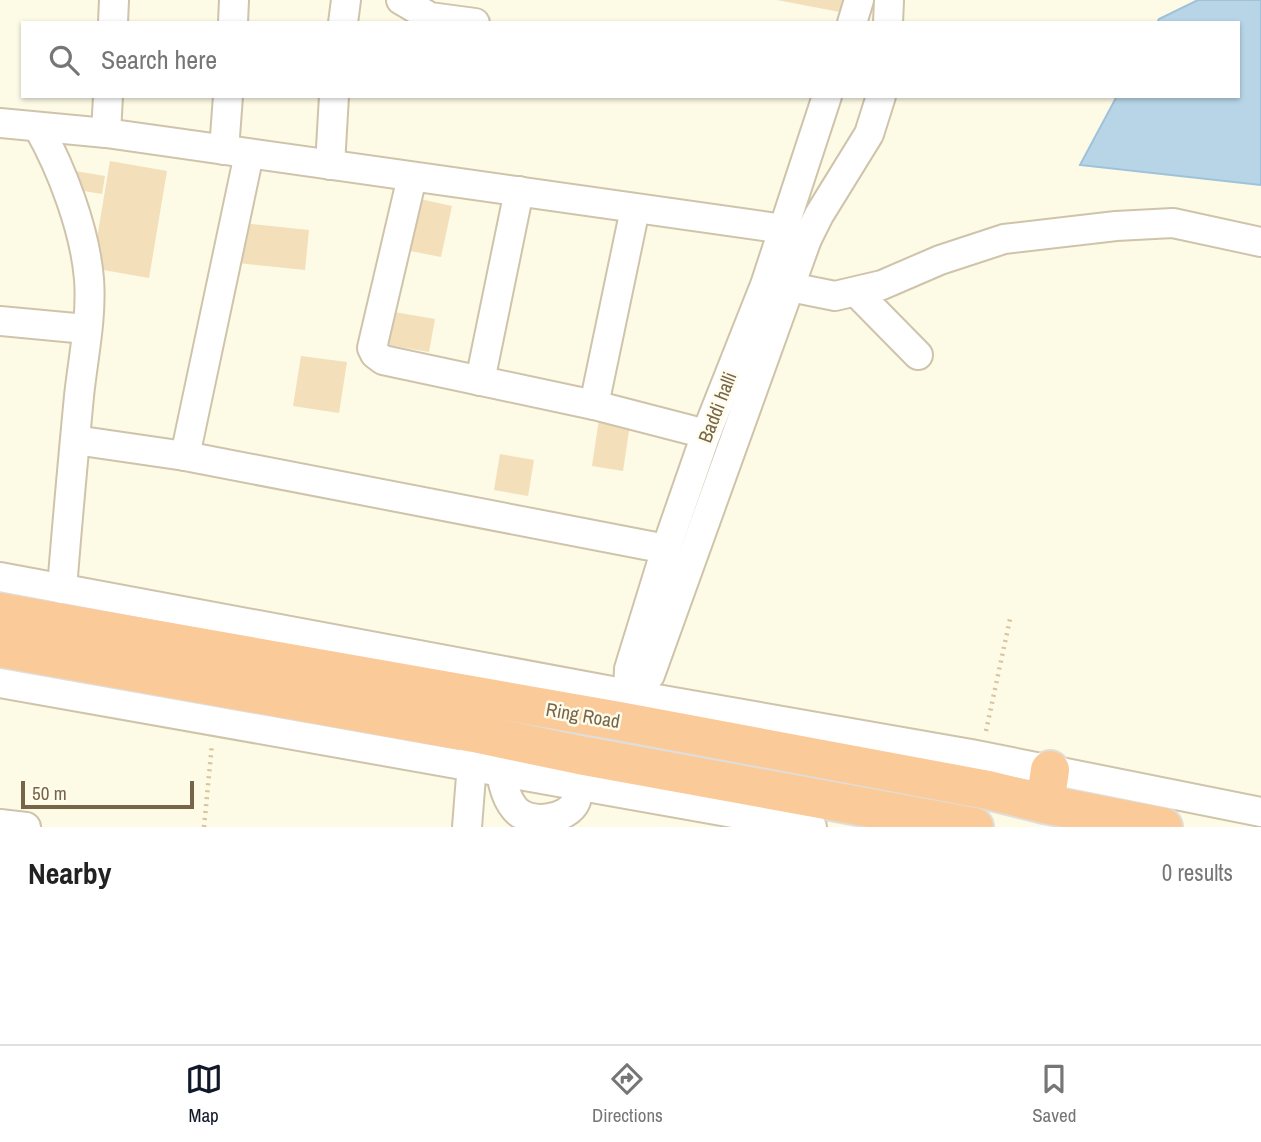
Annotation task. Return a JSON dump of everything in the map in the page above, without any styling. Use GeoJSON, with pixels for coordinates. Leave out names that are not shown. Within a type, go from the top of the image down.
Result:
{"type":"FeatureCollection","features":[{"type":"Feature","properties":{"kind":"highway","name":"Ring Road"},"geometry":{"type":"LineString","coordinates":[[0,612],[485,741],[579,771],[974,827]]}},
{"type":"Feature","properties":{"kind":"highway","name":"Ring Road"},"geometry":{"type":"LineString","coordinates":[[0,649],[485,741],[623,708],[988,790],[1047,787],[1163,827]]}},
{"type":"Feature","properties":{"kind":"street"},"geometry":{"type":"LineString","coordinates":[[113,21],[114,0]]}},
{"type":"Feature","properties":{"kind":"street"},"geometry":{"type":"LineString","coordinates":[[233,21],[234,0]]}},
{"type":"Feature","properties":{"kind":"street"},"geometry":{"type":"LineString","coordinates":[[344,21],[346,0]]}},
{"type":"Feature","properties":{"kind":"street"},"geometry":{"type":"LineString","coordinates":[[401,0],[430,17],[460,21]]}},
{"type":"Feature","properties":{"kind":"street"},"geometry":{"type":"LineString","coordinates":[[853,21],[859,0]]}},
{"type":"Feature","properties":{"kind":"street"},"geometry":{"type":"LineString","coordinates":[[888,21],[890,0]]}},
{"type":"Feature","properties":{"kind":"street"},"geometry":{"type":"LineString","coordinates":[[106,133],[108,98]]}},
{"type":"Feature","properties":{"kind":"street"},"geometry":{"type":"LineString","coordinates":[[185,456],[236,152],[228,98]]}},
{"type":"Feature","properties":{"kind":"street"},"geometry":{"type":"LineString","coordinates":[[330,165],[334,98]]}},
{"type":"Feature","properties":{"kind":"street","name":"Baddi halli"},"geometry":{"type":"LineString","coordinates":[[623,708],[629,669],[706,434],[765,285],[795,234],[827,98]]}},
{"type":"Feature","properties":{"kind":"street"},"geometry":{"type":"LineString","coordinates":[[623,708],[650,675],[790,287],[795,234],[819,215],[869,134],[880,98]]}},
{"type":"Feature","properties":{"kind":"street"},"geometry":{"type":"LineString","coordinates":[[0,123],[106,133],[519,191],[795,234]]}},
{"type":"Feature","properties":{"kind":"street"},"geometry":{"type":"LineString","coordinates":[[38,127],[59,167],[83,243],[89,279],[62,589]]}},
{"type":"Feature","properties":{"kind":"street"},"geometry":{"type":"LineString","coordinates":[[412,177],[372,348],[375,354],[383,360],[594,405],[706,434]]}},
{"type":"Feature","properties":{"kind":"street"},"geometry":{"type":"LineString","coordinates":[[480,381],[519,191]]}},
{"type":"Feature","properties":{"kind":"street"},"geometry":{"type":"LineString","coordinates":[[594,405],[635,209]]}},
{"type":"Feature","properties":{"kind":"street"},"geometry":{"type":"LineString","coordinates":[[790,287],[835,296],[882,285],[940,260],[1004,239],[1115,226],[1173,223],[1261,242]]}},
{"type":"Feature","properties":{"kind":"street"},"geometry":{"type":"LineString","coordinates":[[856,292],[918,355]]}},
{"type":"Feature","properties":{"kind":"street"},"geometry":{"type":"LineString","coordinates":[[0,321],[86,330]]}},
{"type":"Feature","properties":{"kind":"street"},"geometry":{"type":"LineString","coordinates":[[75,440],[185,456],[666,550]]}},
{"type":"Feature","properties":{"kind":"street"},"geometry":{"type":"LineString","coordinates":[[0,577],[623,708],[981,756],[1047,787],[1261,812]]}},
{"type":"Feature","properties":{"kind":"street"},"geometry":{"type":"LineString","coordinates":[[0,683],[485,741]]}},
{"type":"Feature","properties":{"kind":"street"},"geometry":{"type":"LineString","coordinates":[[485,741],[509,800],[516,811],[531,817],[557,817],[570,811],[576,801],[579,771],[812,827]]}},
{"type":"Feature","properties":{"kind":"street"},"geometry":{"type":"LineString","coordinates":[[467,827],[485,741]]}},
{"type":"Feature","properties":{"kind":"street"},"geometry":{"type":"LineString","coordinates":[[0,824],[26,827]]}},
{"type":"Feature","properties":{"kind":"path"},"geometry":{"type":"LineString","coordinates":[[981,756],[1010,619]]}},
{"type":"Feature","properties":{"kind":"path"},"geometry":{"type":"LineString","coordinates":[[204,827],[212,743]]}},
{"type":"Feature","properties":{"kind":"water"},"geometry":{"type":"Polygon","coordinates":[[[1198,0],[1261,0],[1261,185],[1080,165],[1116,98],[1240,98],[1240,21],[1158,21],[1198,0]]]}},
{"type":"Feature","properties":{"kind":"building"},"geometry":{"type":"Polygon","coordinates":[[[777,0],[847,0],[845,13],[777,0]]]}},
{"type":"Feature","properties":{"kind":"building"},"geometry":{"type":"Polygon","coordinates":[[[110,161],[167,171],[149,278],[92,268],[110,161]]]}},
{"type":"Feature","properties":{"kind":"building"},"geometry":{"type":"Polygon","coordinates":[[[75,171],[105,176],[102,194],[72,189],[75,171]]]}},
{"type":"Feature","properties":{"kind":"building"},"geometry":{"type":"Polygon","coordinates":[[[411,197],[452,206],[441,257],[400,249],[411,197]]]}},
{"type":"Feature","properties":{"kind":"building"},"geometry":{"type":"Polygon","coordinates":[[[242,223],[309,230],[305,270],[238,263],[242,223]]]}},
{"type":"Feature","properties":{"kind":"building"},"geometry":{"type":"Polygon","coordinates":[[[394,312],[435,319],[429,352],[388,345],[394,312]]]}},
{"type":"Feature","properties":{"kind":"building"},"geometry":{"type":"Polygon","coordinates":[[[301,356],[347,362],[339,413],[293,406],[301,356]]]}},
{"type":"Feature","properties":{"kind":"building"},"geometry":{"type":"Polygon","coordinates":[[[599,419],[630,424],[623,471],[592,466],[599,419]]]}},
{"type":"Feature","properties":{"kind":"building"},"geometry":{"type":"Polygon","coordinates":[[[500,454],[534,460],[528,496],[494,490],[500,454]]]}}]}
